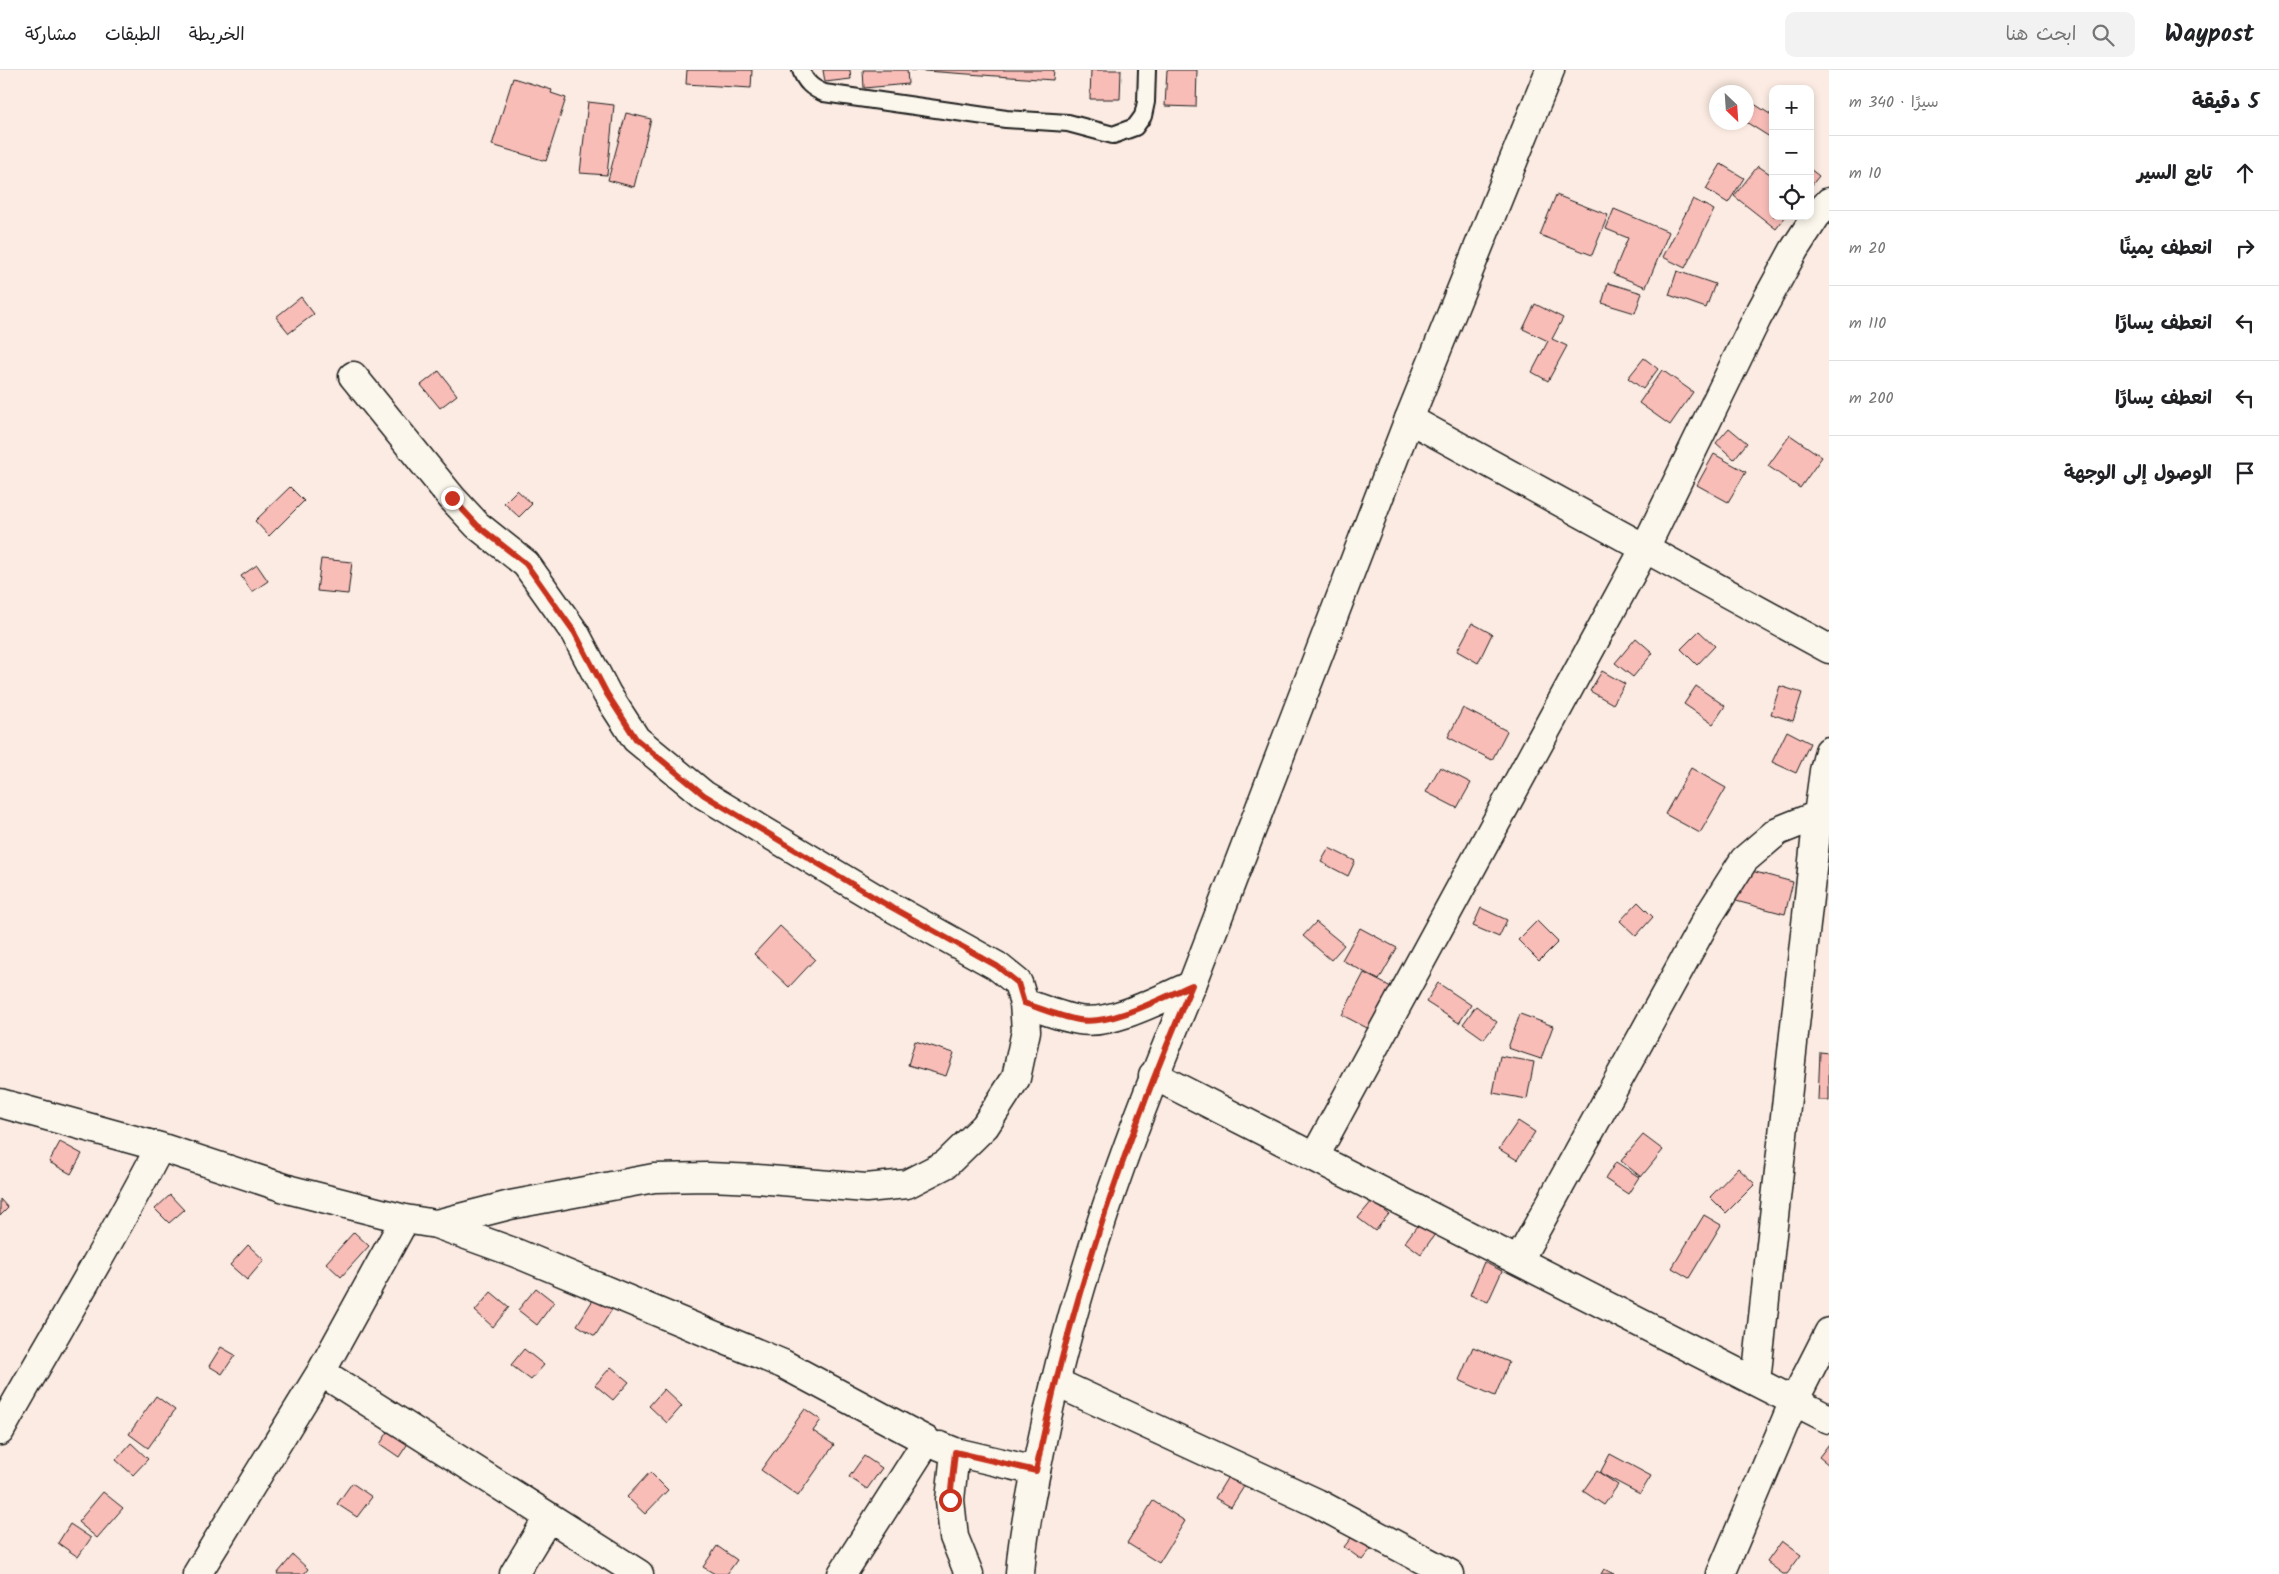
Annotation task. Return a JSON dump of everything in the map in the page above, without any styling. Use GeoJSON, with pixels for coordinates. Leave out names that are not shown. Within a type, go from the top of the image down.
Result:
{"type":"FeatureCollection","features":[{"type":"Feature","properties":{"kind":"street"},"geometry":{"type":"LineString","coordinates":[[1020,1574],[1022,1540],[1036,1471],[1055,1382],[1084,1274],[1154,1075],[1192,985],[1409,419],[1550,70]]}},
{"type":"Feature","properties":{"kind":"street"},"geometry":{"type":"LineString","coordinates":[[1315,1156],[1645,548],[1756,318],[1794,250],[1816,216],[1829,202]]}},
{"type":"Feature","properties":{"kind":"street"},"geometry":{"type":"LineString","coordinates":[[352,376],[471,518],[526,564],[575,633],[607,694],[636,739],[704,795],[882,902],[997,966],[1018,983],[1024,1003],[1026,1031],[1016,1078],[985,1126],[946,1164],[907,1184],[866,1188],[708,1176],[654,1178],[510,1205],[436,1224]]}},
{"type":"Feature","properties":{"kind":"street"},"geometry":{"type":"LineString","coordinates":[[1409,419],[1829,649]]}},
{"type":"Feature","properties":{"kind":"street"},"geometry":{"type":"LineString","coordinates":[[1756,1381],[1818,815],[1824,771],[1829,751]]}},
{"type":"Feature","properties":{"kind":"street"},"geometry":{"type":"LineString","coordinates":[[1519,1260],[1708,916],[1744,860],[1778,831],[1818,815]]}},
{"type":"Feature","properties":{"kind":"street"},"geometry":{"type":"LineString","coordinates":[[1024,1003],[1080,1021],[1113,1017],[1143,1007],[1192,985]]}},
{"type":"Feature","properties":{"kind":"street"},"geometry":{"type":"LineString","coordinates":[[1154,1075],[1829,1419]]}},
{"type":"Feature","properties":{"kind":"street"},"geometry":{"type":"LineString","coordinates":[[0,1103],[160,1147],[291,1190],[405,1219],[436,1224],[548,1265],[783,1364],[927,1441],[955,1452],[1036,1471]]}},
{"type":"Feature","properties":{"kind":"street"},"geometry":{"type":"LineString","coordinates":[[0,1431],[67,1311],[124,1217],[160,1147]]}},
{"type":"Feature","properties":{"kind":"street"},"geometry":{"type":"LineString","coordinates":[[197,1574],[321,1372],[405,1219]]}},
{"type":"Feature","properties":{"kind":"street"},"geometry":{"type":"LineString","coordinates":[[1720,1574],[1794,1401],[1829,1332]]}},
{"type":"Feature","properties":{"kind":"street"},"geometry":{"type":"LineString","coordinates":[[321,1372],[548,1518],[639,1574]]}},
{"type":"Feature","properties":{"kind":"street"},"geometry":{"type":"LineString","coordinates":[[1055,1382],[1316,1503],[1450,1574]]}},
{"type":"Feature","properties":{"kind":"street"},"geometry":{"type":"LineString","coordinates":[[842,1574],[927,1441]]}},
{"type":"Feature","properties":{"kind":"street"},"geometry":{"type":"LineString","coordinates":[[955,1452],[950,1500],[954,1537],[969,1574]]}},
{"type":"Feature","properties":{"kind":"street"},"geometry":{"type":"LineString","coordinates":[[514,1574],[548,1518]]}},
{"type":"Feature","properties":{"kind":"lane"},"geometry":{"type":"LineString","coordinates":[[801,70],[804,78],[814,89],[824,93],[1006,119],[1068,124],[1113,136],[1135,127],[1143,116],[1146,102],[1147,70]]}},
{"type":"Feature","properties":{"kind":"building"},"geometry":{"type":"Polygon","coordinates":[[[687,70],[752,70],[751,88],[686,84],[687,70]]]}},
{"type":"Feature","properties":{"kind":"building"},"geometry":{"type":"Polygon","coordinates":[[[823,70],[850,70],[851,79],[825,82],[823,70]]]}},
{"type":"Feature","properties":{"kind":"building"},"geometry":{"type":"Polygon","coordinates":[[[863,70],[907,70],[908,84],[864,88],[863,70]]]}},
{"type":"Feature","properties":{"kind":"building"},"geometry":{"type":"Polygon","coordinates":[[[911,70],[1054,70],[1053,80],[911,70]]]}},
{"type":"Feature","properties":{"kind":"building"},"geometry":{"type":"Polygon","coordinates":[[[1091,70],[1121,70],[1120,99],[1090,99],[1091,70]]]}},
{"type":"Feature","properties":{"kind":"building"},"geometry":{"type":"Polygon","coordinates":[[[1167,70],[1197,70],[1196,107],[1165,106],[1167,70]]]}},
{"type":"Feature","properties":{"kind":"building"},"geometry":{"type":"Polygon","coordinates":[[[513,78],[552,90],[551,93],[566,98],[546,161],[492,145],[513,78]]]}},
{"type":"Feature","properties":{"kind":"building"},"geometry":{"type":"Polygon","coordinates":[[[588,102],[614,105],[607,175],[580,173],[588,102]]]}},
{"type":"Feature","properties":{"kind":"building"},"geometry":{"type":"Polygon","coordinates":[[[1754,104],[1769,113],[1769,136],[1754,127],[1754,104]]]}},
{"type":"Feature","properties":{"kind":"building"},"geometry":{"type":"Polygon","coordinates":[[[626,113],[651,119],[634,187],[608,180],[626,113]]]}},
{"type":"Feature","properties":{"kind":"building"},"geometry":{"type":"Polygon","coordinates":[[[1721,164],[1744,178],[1728,203],[1706,189],[1721,164]]]}},
{"type":"Feature","properties":{"kind":"building"},"geometry":{"type":"Polygon","coordinates":[[[1758,166],[1769,173],[1769,220],[1783,220],[1776,229],[1734,196],[1758,166]]]}},
{"type":"Feature","properties":{"kind":"building"},"geometry":{"type":"Polygon","coordinates":[[[1814,172],[1819,176],[1814,182],[1814,172]]]}},
{"type":"Feature","properties":{"kind":"building"},"geometry":{"type":"Polygon","coordinates":[[[1556,195],[1608,215],[1592,255],[1540,235],[1556,195]]]}},
{"type":"Feature","properties":{"kind":"building"},"geometry":{"type":"Polygon","coordinates":[[[1693,199],[1714,210],[1685,268],[1663,257],[1693,199]]]}},
{"type":"Feature","properties":{"kind":"building"},"geometry":{"type":"Polygon","coordinates":[[[1614,209],[1669,232],[1646,287],[1613,274],[1628,238],[1606,229],[1614,209]]]}},
{"type":"Feature","properties":{"kind":"building"},"geometry":{"type":"Polygon","coordinates":[[[1677,271],[1715,284],[1706,308],[1669,295],[1677,271]]]}},
{"type":"Feature","properties":{"kind":"building"},"geometry":{"type":"Polygon","coordinates":[[[1608,283],[1642,293],[1635,313],[1602,303],[1608,283]]]}},
{"type":"Feature","properties":{"kind":"building"},"geometry":{"type":"Polygon","coordinates":[[[301,297],[314,314],[289,333],[276,317],[301,297]]]}},
{"type":"Feature","properties":{"kind":"building"},"geometry":{"type":"Polygon","coordinates":[[[1535,304],[1563,318],[1552,339],[1567,346],[1548,381],[1532,372],[1548,341],[1523,329],[1535,304]]]}},
{"type":"Feature","properties":{"kind":"building"},"geometry":{"type":"Polygon","coordinates":[[[1644,358],[1658,369],[1643,389],[1628,378],[1644,358]]]}},
{"type":"Feature","properties":{"kind":"building"},"geometry":{"type":"Polygon","coordinates":[[[1662,370],[1693,392],[1670,425],[1639,403],[1662,370]]]}},
{"type":"Feature","properties":{"kind":"building"},"geometry":{"type":"Polygon","coordinates":[[[439,371],[457,395],[440,408],[421,385],[439,371]]]}},
{"type":"Feature","properties":{"kind":"building"},"geometry":{"type":"Polygon","coordinates":[[[1729,428],[1747,443],[1734,459],[1716,443],[1729,428]]]}},
{"type":"Feature","properties":{"kind":"building"},"geometry":{"type":"Polygon","coordinates":[[[1790,435],[1822,457],[1800,488],[1768,466],[1790,435]]]}},
{"type":"Feature","properties":{"kind":"building"},"geometry":{"type":"Polygon","coordinates":[[[1714,454],[1746,472],[1728,502],[1697,485],[1714,454]]]}},
{"type":"Feature","properties":{"kind":"building"},"geometry":{"type":"Polygon","coordinates":[[[290,487],[304,501],[269,536],[255,521],[290,487]]]}},
{"type":"Feature","properties":{"kind":"building"},"geometry":{"type":"Polygon","coordinates":[[[517,490],[532,504],[519,517],[504,503],[517,490]]]}},
{"type":"Feature","properties":{"kind":"building"},"geometry":{"type":"Polygon","coordinates":[[[321,559],[352,562],[348,594],[317,591],[321,559]]]}},
{"type":"Feature","properties":{"kind":"building"},"geometry":{"type":"Polygon","coordinates":[[[257,565],[268,581],[252,592],[241,576],[257,565]]]}},
{"type":"Feature","properties":{"kind":"building"},"geometry":{"type":"Polygon","coordinates":[[[1472,623],[1492,634],[1478,663],[1457,651],[1472,623]]]}},
{"type":"Feature","properties":{"kind":"building"},"geometry":{"type":"Polygon","coordinates":[[[1699,631],[1715,646],[1697,665],[1681,649],[1699,631]]]}},
{"type":"Feature","properties":{"kind":"building"},"geometry":{"type":"Polygon","coordinates":[[[1636,638],[1653,653],[1633,677],[1615,663],[1636,638]]]}},
{"type":"Feature","properties":{"kind":"building"},"geometry":{"type":"Polygon","coordinates":[[[1602,671],[1625,684],[1613,704],[1590,691],[1602,671]]]}},
{"type":"Feature","properties":{"kind":"building"},"geometry":{"type":"Polygon","coordinates":[[[1696,686],[1725,706],[1713,724],[1684,704],[1696,686]]]}},
{"type":"Feature","properties":{"kind":"building"},"geometry":{"type":"Polygon","coordinates":[[[1780,686],[1802,693],[1793,721],[1771,714],[1780,686]]]}},
{"type":"Feature","properties":{"kind":"building"},"geometry":{"type":"Polygon","coordinates":[[[1463,708],[1507,731],[1492,760],[1448,737],[1463,708]]]}},
{"type":"Feature","properties":{"kind":"building"},"geometry":{"type":"Polygon","coordinates":[[[1787,731],[1810,743],[1796,773],[1772,762],[1787,731]]]}},
{"type":"Feature","properties":{"kind":"building"},"geometry":{"type":"Polygon","coordinates":[[[1440,767],[1471,783],[1457,808],[1426,792],[1440,767]]]}},
{"type":"Feature","properties":{"kind":"building"},"geometry":{"type":"Polygon","coordinates":[[[1691,768],[1726,788],[1700,833],[1665,814],[1691,768]]]}},
{"type":"Feature","properties":{"kind":"building"},"geometry":{"type":"Polygon","coordinates":[[[1329,848],[1355,861],[1348,876],[1321,862],[1329,848]]]}},
{"type":"Feature","properties":{"kind":"building"},"geometry":{"type":"Polygon","coordinates":[[[1744,869],[1793,882],[1785,914],[1736,901],[1744,869]]]}},
{"type":"Feature","properties":{"kind":"building"},"geometry":{"type":"Polygon","coordinates":[[[1638,902],[1653,917],[1636,936],[1620,921],[1638,902]]]}},
{"type":"Feature","properties":{"kind":"building"},"geometry":{"type":"Polygon","coordinates":[[[1481,908],[1507,920],[1499,937],[1473,926],[1481,908]]]}},
{"type":"Feature","properties":{"kind":"building"},"geometry":{"type":"Polygon","coordinates":[[[1537,921],[1558,942],[1539,961],[1518,940],[1537,921]]]}},
{"type":"Feature","properties":{"kind":"building"},"geometry":{"type":"Polygon","coordinates":[[[1316,922],[1344,945],[1331,960],[1303,936],[1316,922]]]}},
{"type":"Feature","properties":{"kind":"building"},"geometry":{"type":"Polygon","coordinates":[[[780,926],[815,959],[789,987],[754,954],[780,926]]]}},
{"type":"Feature","properties":{"kind":"building"},"geometry":{"type":"Polygon","coordinates":[[[1360,928],[1397,948],[1379,980],[1342,960],[1360,928]]]}},
{"type":"Feature","properties":{"kind":"building"},"geometry":{"type":"Polygon","coordinates":[[[1364,973],[1393,988],[1371,1030],[1342,1015],[1364,973]]]}},
{"type":"Feature","properties":{"kind":"building"},"geometry":{"type":"Polygon","coordinates":[[[1438,983],[1471,1005],[1459,1023],[1426,1002],[1438,983]]]}},
{"type":"Feature","properties":{"kind":"building"},"geometry":{"type":"Polygon","coordinates":[[[1476,1006],[1497,1022],[1484,1039],[1463,1024],[1476,1006]]]}},
{"type":"Feature","properties":{"kind":"building"},"geometry":{"type":"Polygon","coordinates":[[[1520,1014],[1553,1026],[1541,1059],[1508,1048],[1520,1014]]]}},
{"type":"Feature","properties":{"kind":"building"},"geometry":{"type":"Polygon","coordinates":[[[915,1041],[954,1053],[946,1076],[908,1065],[915,1041]]]}},
{"type":"Feature","properties":{"kind":"building"},"geometry":{"type":"Polygon","coordinates":[[[1820,1052],[1829,1053],[1829,1100],[1818,1100],[1820,1052]]]}},
{"type":"Feature","properties":{"kind":"building"},"geometry":{"type":"Polygon","coordinates":[[[1500,1056],[1534,1062],[1527,1099],[1493,1093],[1500,1056]]]}},
{"type":"Feature","properties":{"kind":"building"},"geometry":{"type":"Polygon","coordinates":[[[1518,1121],[1535,1132],[1517,1160],[1499,1149],[1518,1121]]]}},
{"type":"Feature","properties":{"kind":"building"},"geometry":{"type":"Polygon","coordinates":[[[1643,1135],[1663,1150],[1641,1177],[1621,1161],[1643,1135]]]}},
{"type":"Feature","properties":{"kind":"building"},"geometry":{"type":"Polygon","coordinates":[[[60,1142],[82,1154],[71,1174],[49,1162],[60,1142]]]}},
{"type":"Feature","properties":{"kind":"building"},"geometry":{"type":"Polygon","coordinates":[[[1616,1162],[1639,1177],[1628,1194],[1605,1179],[1616,1162]]]}},
{"type":"Feature","properties":{"kind":"building"},"geometry":{"type":"Polygon","coordinates":[[[1738,1168],[1755,1184],[1726,1213],[1710,1197],[1738,1168]]]}},
{"type":"Feature","properties":{"kind":"building"},"geometry":{"type":"Polygon","coordinates":[[[170,1195],[184,1210],[169,1223],[155,1209],[170,1195]]]}},
{"type":"Feature","properties":{"kind":"building"},"geometry":{"type":"Polygon","coordinates":[[[0,1199],[8,1208],[0,1216],[0,1199]]]}},
{"type":"Feature","properties":{"kind":"building"},"geometry":{"type":"Polygon","coordinates":[[[1372,1201],[1389,1214],[1375,1231],[1358,1218],[1372,1201]]]}},
{"type":"Feature","properties":{"kind":"building"},"geometry":{"type":"Polygon","coordinates":[[[1704,1215],[1721,1225],[1689,1278],[1672,1268],[1704,1215]]]}},
{"type":"Feature","properties":{"kind":"building"},"geometry":{"type":"Polygon","coordinates":[[[1419,1223],[1435,1234],[1421,1254],[1405,1242],[1419,1223]]]}},
{"type":"Feature","properties":{"kind":"building"},"geometry":{"type":"Polygon","coordinates":[[[354,1232],[369,1246],[341,1277],[326,1263],[354,1232]]]}},
{"type":"Feature","properties":{"kind":"building"},"geometry":{"type":"Polygon","coordinates":[[[248,1245],[264,1260],[247,1280],[230,1265],[248,1245]]]}},
{"type":"Feature","properties":{"kind":"building"},"geometry":{"type":"Polygon","coordinates":[[[1484,1262],[1502,1271],[1488,1302],[1470,1295],[1484,1262]]]}},
{"type":"Feature","properties":{"kind":"building"},"geometry":{"type":"Polygon","coordinates":[[[536,1288],[554,1302],[537,1325],[518,1310],[536,1288]]]}},
{"type":"Feature","properties":{"kind":"building"},"geometry":{"type":"Polygon","coordinates":[[[600,1289],[618,1300],[595,1336],[577,1325],[600,1289]]]}},
{"type":"Feature","properties":{"kind":"building"},"geometry":{"type":"Polygon","coordinates":[[[491,1292],[509,1307],[493,1327],[475,1311],[491,1292]]]}},
{"type":"Feature","properties":{"kind":"building"},"geometry":{"type":"Polygon","coordinates":[[[221,1347],[235,1355],[222,1374],[209,1366],[221,1347]]]}},
{"type":"Feature","properties":{"kind":"building"},"geometry":{"type":"Polygon","coordinates":[[[1473,1347],[1509,1362],[1495,1396],[1459,1380],[1473,1347]]]}},
{"type":"Feature","properties":{"kind":"building"},"geometry":{"type":"Polygon","coordinates":[[[524,1349],[544,1365],[531,1380],[511,1365],[524,1349]]]}},
{"type":"Feature","properties":{"kind":"building"},"geometry":{"type":"Polygon","coordinates":[[[611,1367],[629,1382],[613,1400],[595,1385],[611,1367]]]}},
{"type":"Feature","properties":{"kind":"building"},"geometry":{"type":"Polygon","coordinates":[[[664,1389],[682,1406],[667,1423],[649,1406],[664,1389]]]}},
{"type":"Feature","properties":{"kind":"building"},"geometry":{"type":"Polygon","coordinates":[[[156,1396],[175,1410],[148,1448],[129,1434],[156,1396]]]}},
{"type":"Feature","properties":{"kind":"building"},"geometry":{"type":"Polygon","coordinates":[[[805,1409],[821,1420],[813,1431],[834,1445],[798,1496],[761,1470],[805,1409]]]}},
{"type":"Feature","properties":{"kind":"building"},"geometry":{"type":"Polygon","coordinates":[[[392,1426],[411,1439],[399,1457],[380,1444],[392,1426]]]}},
{"type":"Feature","properties":{"kind":"building"},"geometry":{"type":"Polygon","coordinates":[[[131,1443],[148,1459],[133,1475],[116,1460],[131,1443]]]}},
{"type":"Feature","properties":{"kind":"building"},"geometry":{"type":"Polygon","coordinates":[[[1829,1444],[1829,1465],[1819,1457],[1829,1444]]]}},
{"type":"Feature","properties":{"kind":"building"},"geometry":{"type":"Polygon","coordinates":[[[1610,1454],[1651,1476],[1640,1494],[1600,1473],[1610,1454]]]}},
{"type":"Feature","properties":{"kind":"building"},"geometry":{"type":"Polygon","coordinates":[[[864,1456],[882,1468],[867,1489],[849,1477],[864,1456]]]}},
{"type":"Feature","properties":{"kind":"building"},"geometry":{"type":"Polygon","coordinates":[[[1597,1471],[1618,1485],[1604,1505],[1583,1491],[1597,1471]]]}},
{"type":"Feature","properties":{"kind":"building"},"geometry":{"type":"Polygon","coordinates":[[[650,1472],[668,1490],[645,1514],[627,1497],[650,1472]]]}},
{"type":"Feature","properties":{"kind":"building"},"geometry":{"type":"Polygon","coordinates":[[[1229,1475],[1245,1485],[1231,1507],[1215,1498],[1229,1475]]]}},
{"type":"Feature","properties":{"kind":"building"},"geometry":{"type":"Polygon","coordinates":[[[352,1483],[372,1497],[357,1517],[337,1504],[352,1483]]]}},
{"type":"Feature","properties":{"kind":"building"},"geometry":{"type":"Polygon","coordinates":[[[103,1492],[123,1508],[97,1538],[78,1522],[103,1492]]]}},
{"type":"Feature","properties":{"kind":"building"},"geometry":{"type":"Polygon","coordinates":[[[1153,1501],[1185,1521],[1159,1563],[1127,1543],[1153,1501]]]}},
{"type":"Feature","properties":{"kind":"building"},"geometry":{"type":"Polygon","coordinates":[[[1365,1520],[1383,1534],[1362,1560],[1344,1547],[1365,1520]]]}},
{"type":"Feature","properties":{"kind":"building"},"geometry":{"type":"Polygon","coordinates":[[[70,1524],[91,1538],[78,1557],[58,1543],[70,1524]]]}},
{"type":"Feature","properties":{"kind":"building"},"geometry":{"type":"Polygon","coordinates":[[[1782,1541],[1801,1555],[1787,1574],[1783,1574],[1767,1562],[1782,1541]]]}},
{"type":"Feature","properties":{"kind":"building"},"geometry":{"type":"Polygon","coordinates":[[[717,1546],[737,1560],[727,1574],[715,1574],[703,1567],[717,1546]]]}},
{"type":"Feature","properties":{"kind":"building"},"geometry":{"type":"Polygon","coordinates":[[[293,1555],[308,1569],[304,1574],[277,1574],[293,1555]]]}},
{"type":"Feature","properties":{"kind":"building"},"geometry":{"type":"Polygon","coordinates":[[[1604,1569],[1614,1574],[1601,1574],[1604,1569]]]}},
{"type":"Feature","properties":{"kind":"route"},"geometry":{"type":"LineString","coordinates":[[452,498],[477,525],[526,564],[555,602],[575,633],[607,694],[636,739],[704,795],[882,902],[997,966],[1018,983],[1024,1003],[1080,1021],[1113,1017],[1143,1007],[1192,985],[1154,1075],[1084,1274],[1055,1382],[1036,1471],[955,1452],[950,1500]]}}]}
